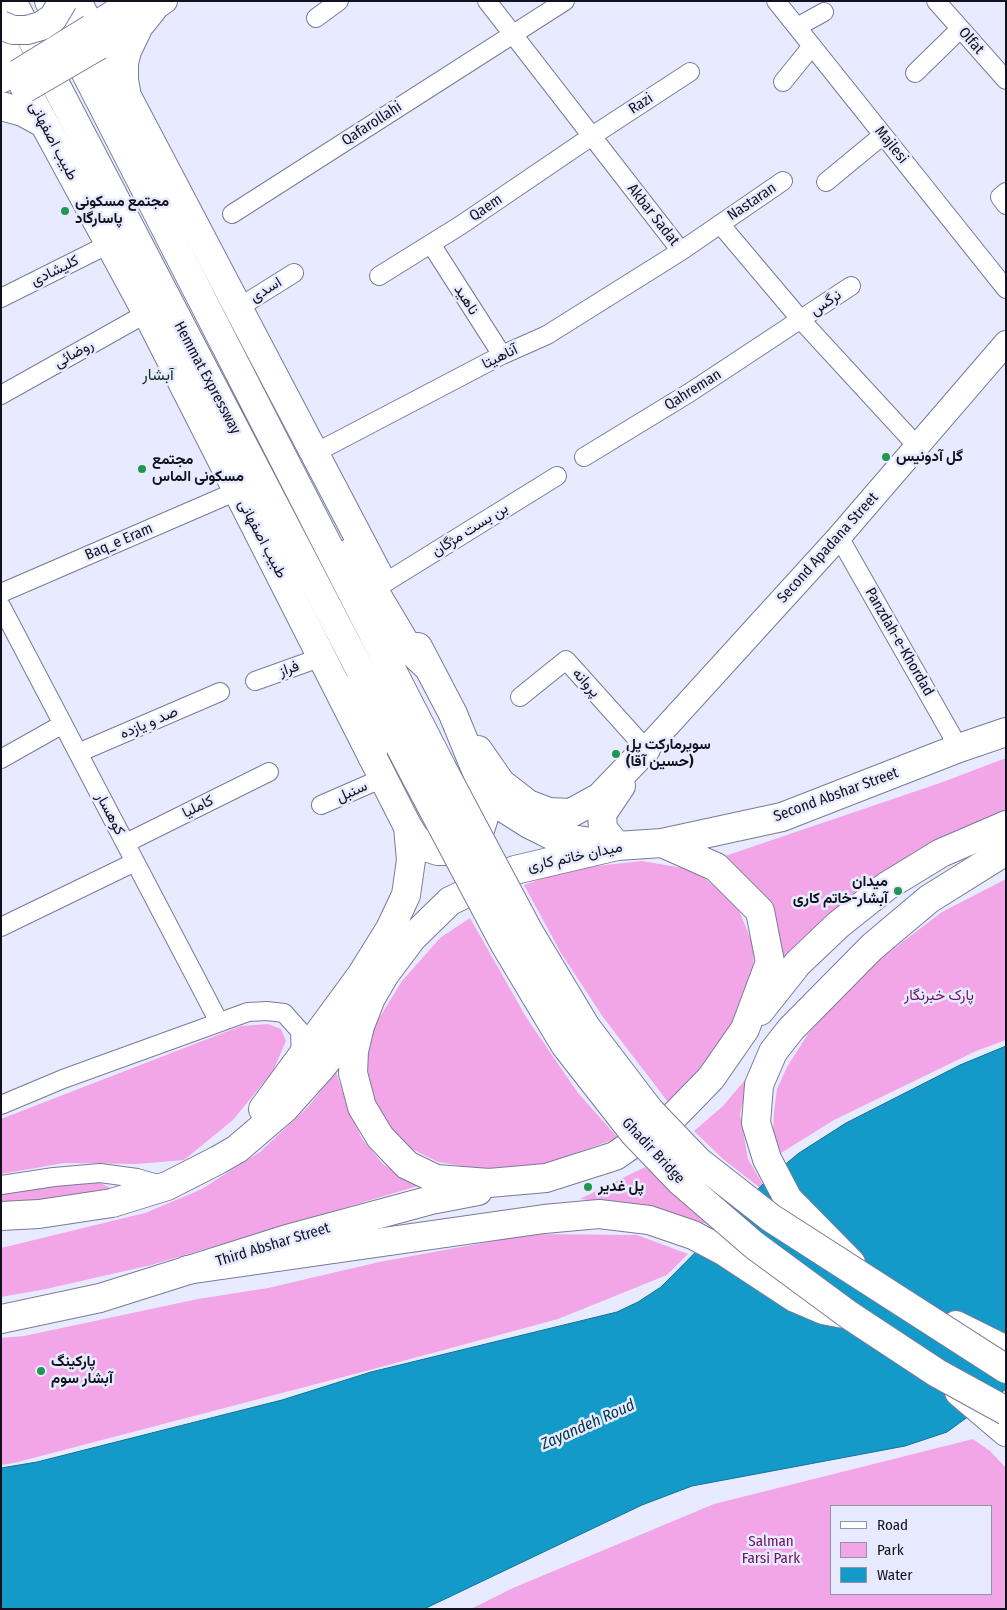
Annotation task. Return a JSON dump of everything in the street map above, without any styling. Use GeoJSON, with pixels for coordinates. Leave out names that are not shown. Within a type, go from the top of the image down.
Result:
{"type":"FeatureCollection","features":[{"type":"Feature","properties":{"kind":"main road","name":"Hemmat Expressway"},"geometry":{"type":"LineString","coordinates":[[12,1],[418,781]]}},
{"type":"Feature","properties":{"kind":"main road","name":"Hemmat Expressway"},"geometry":{"type":"LineString","coordinates":[[49,1],[442,768]]}},
{"type":"Feature","properties":{"kind":"main road"},"geometry":{"type":"LineString","coordinates":[[43,123],[23,112],[1,105],[7,59],[13,30],[27,30],[41,26],[53,18],[63,1]]}},
{"type":"Feature","properties":{"kind":"main road"},"geometry":{"type":"LineString","coordinates":[[77,1],[314,454],[383,584],[411,632],[453,714],[480,780],[485,814],[481,827],[474,838],[464,846],[451,851],[438,851],[425,846],[415,838],[408,827]]}},
{"type":"Feature","properties":{"kind":"main road"},"geometry":{"type":"LineString","coordinates":[[7,59],[95,37],[149,4]]}},
{"type":"Feature","properties":{"kind":"main road"},"geometry":{"type":"LineString","coordinates":[[127,97],[124,80],[126,52],[149,4]]}},
{"type":"Feature","properties":{"kind":"main road","name":"طبیب اصفهانی"},"geometry":{"type":"LineString","coordinates":[[7,59],[147,313],[408,827]]}},
{"type":"Feature","properties":{"kind":"main road","name":"Second Apadana Street"},"geometry":{"type":"LineString","coordinates":[[646,749],[839,537],[1006,343]]}},
{"type":"Feature","properties":{"kind":"main road"},"geometry":{"type":"LineString","coordinates":[[298,486],[336,526],[404,641],[412,652],[428,667]]}},
{"type":"Feature","properties":{"kind":"main road"},"geometry":{"type":"LineString","coordinates":[[266,490],[268,523],[271,534],[372,735],[377,767]]}},
{"type":"Feature","properties":{"kind":"main road"},"geometry":{"type":"LineString","coordinates":[[453,714],[501,783],[528,804],[550,812],[571,813],[600,797],[646,749]]}},
{"type":"Feature","properties":{"kind":"main road","name":"Second Abshar Street"},"geometry":{"type":"LineString","coordinates":[[662,843],[782,817],[1006,732]]}},
{"type":"Feature","properties":{"kind":"main road"},"geometry":{"type":"LineString","coordinates":[[617,846],[603,830],[602,814],[646,749]]}},
{"type":"Feature","properties":{"kind":"main road","name":"Ghadir Bridge"},"geometry":{"type":"LineString","coordinates":[[442,768],[529,932],[586,1027],[650,1111],[698,1161],[771,1218],[1006,1369]]}},
{"type":"Feature","properties":{"kind":"main road"},"geometry":{"type":"LineString","coordinates":[[480,780],[504,808],[553,836],[617,846]]}},
{"type":"Feature","properties":{"kind":"main road","name":"Ghadir Bridge"},"geometry":{"type":"LineString","coordinates":[[418,781],[504,943],[565,1044],[633,1132],[681,1182],[754,1244],[849,1315],[937,1373],[1006,1411]]}},
{"type":"Feature","properties":{"kind":"main road"},"geometry":{"type":"LineString","coordinates":[[745,1029],[798,963],[838,925],[887,886],[942,853],[1006,825]]}},
{"type":"Feature","properties":{"kind":"main road"},"geometry":{"type":"LineString","coordinates":[[237,1149],[255,1120],[362,974],[390,928],[406,896],[411,860],[408,827]]}},
{"type":"Feature","properties":{"kind":"main road","name":"میدان خاتم کاری"},"geometry":{"type":"LineString","coordinates":[[662,843],[716,866],[760,911],[770,962],[745,1029],[711,1078],[675,1115],[615,1156],[546,1178],[489,1183],[436,1179],[407,1165],[380,1138],[362,1107],[353,1073],[354,1051],[360,1026],[372,998],[385,974],[412,938],[450,901],[515,870],[617,846],[662,843]]}},
{"type":"Feature","properties":{"kind":"main road"},"geometry":{"type":"LineString","coordinates":[[1006,851],[929,899],[872,946],[791,1029],[773,1052],[759,1085],[756,1123],[766,1159],[788,1199],[869,1281],[1006,1350]]}},
{"type":"Feature","properties":{"kind":"main road"},"geometry":{"type":"LineString","coordinates":[[1,1216],[39,1214],[112,1203],[167,1186],[237,1149],[285,1108],[320,1069],[366,1012]]}},
{"type":"Feature","properties":{"kind":"main road","name":"Third Abshar Street"},"geometry":{"type":"LineString","coordinates":[[1,1319],[100,1298],[287,1239],[432,1200],[546,1178]]}},
{"type":"Feature","properties":{"kind":"main road"},"geometry":{"type":"LineString","coordinates":[[1,1228],[39,1214]]}},
{"type":"Feature","properties":{"kind":"main road"},"geometry":{"type":"LineString","coordinates":[[188,1270],[544,1219],[599,1214],[649,1220],[693,1235],[725,1252],[800,1300],[823,1310],[849,1315]]}},
{"type":"Feature","properties":{"kind":"main road"},"geometry":{"type":"LineString","coordinates":[[1,1310],[33,1312]]}},
{"type":"Feature","properties":{"kind":"main road"},"geometry":{"type":"LineString","coordinates":[[937,1373],[1006,1432]]}},
{"type":"Feature","properties":{"kind":"street"},"geometry":{"type":"LineString","coordinates":[[316,18],[339,1]]}},
{"type":"Feature","properties":{"kind":"street","name":"Akbar Sadat"},"geometry":{"type":"LineString","coordinates":[[487,1],[681,251],[720,224]]}},
{"type":"Feature","properties":{"kind":"street","name":"Qafarollahi"},"geometry":{"type":"LineString","coordinates":[[232,214],[565,1]]}},
{"type":"Feature","properties":{"kind":"street","name":"Majlesi"},"geometry":{"type":"LineString","coordinates":[[776,1],[1006,288]]}},
{"type":"Feature","properties":{"kind":"street","name":"Olfat"},"geometry":{"type":"LineString","coordinates":[[938,2],[1006,80]]}},
{"type":"Feature","properties":{"kind":"street"},"geometry":{"type":"LineString","coordinates":[[796,27],[824,12]]}},
{"type":"Feature","properties":{"kind":"street"},"geometry":{"type":"LineString","coordinates":[[915,73],[960,29]]}},
{"type":"Feature","properties":{"kind":"street"},"geometry":{"type":"LineString","coordinates":[[782,82],[812,46]]}},
{"type":"Feature","properties":{"kind":"street","name":"Razi"},"geometry":{"type":"LineString","coordinates":[[592,136],[690,72]]}},
{"type":"Feature","properties":{"kind":"street"},"geometry":{"type":"LineString","coordinates":[[826,182],[883,135]]}},
{"type":"Feature","properties":{"kind":"street","name":"Qaem"},"geometry":{"type":"LineString","coordinates":[[378,276],[461,225],[592,136]]}},
{"type":"Feature","properties":{"kind":"street","name":"Nastaran"},"geometry":{"type":"LineString","coordinates":[[720,224],[783,181]]}},
{"type":"Feature","properties":{"kind":"street"},"geometry":{"type":"LineString","coordinates":[[1006,192],[1000,197],[1006,205]]}},
{"type":"Feature","properties":{"kind":"street"},"geometry":{"type":"LineString","coordinates":[[720,224],[801,320],[917,446]]}},
{"type":"Feature","properties":{"kind":"street","name":"کلیشادی"},"geometry":{"type":"LineString","coordinates":[[1,298],[109,244]]}},
{"type":"Feature","properties":{"kind":"street","name":"ناهید"},"geometry":{"type":"LineString","coordinates":[[431,244],[502,355]]}},
{"type":"Feature","properties":{"kind":"street","name":"آناهیتا"},"geometry":{"type":"LineString","coordinates":[[314,454],[502,355],[547,335],[681,251]]}},
{"type":"Feature","properties":{"kind":"street","name":"اسدی"},"geometry":{"type":"LineString","coordinates":[[238,308],[294,273]]}},
{"type":"Feature","properties":{"kind":"street","name":"نرگس"},"geometry":{"type":"LineString","coordinates":[[801,320],[851,286]]}},
{"type":"Feature","properties":{"kind":"street","name":"روضائی"},"geometry":{"type":"LineString","coordinates":[[1,395],[147,313]]}},
{"type":"Feature","properties":{"kind":"street","name":"Qahreman"},"geometry":{"type":"LineString","coordinates":[[584,457],[689,393],[801,320]]}},
{"type":"Feature","properties":{"kind":"street","name":"بن بست مژگان"},"geometry":{"type":"LineString","coordinates":[[383,584],[557,476]]}},
{"type":"Feature","properties":{"kind":"street","name":"Baq_e Eram"},"geometry":{"type":"LineString","coordinates":[[1,592],[237,491]]}},
{"type":"Feature","properties":{"kind":"street","name":"Panzdah-e-Khordad"},"geometry":{"type":"LineString","coordinates":[[839,537],[960,748]]}},
{"type":"Feature","properties":{"kind":"street","name":"کوهسار"},"geometry":{"type":"LineString","coordinates":[[1,606],[219,1022]]}},
{"type":"Feature","properties":{"kind":"street","name":"فراز"},"geometry":{"type":"LineString","coordinates":[[255,681],[322,657]]}},
{"type":"Feature","properties":{"kind":"street","name":"پروانه"},"geometry":{"type":"LineString","coordinates":[[520,697],[566,660],[646,749]]}},
{"type":"Feature","properties":{"kind":"street","name":"صد و یازده"},"geometry":{"type":"LineString","coordinates":[[78,753],[220,692]]}},
{"type":"Feature","properties":{"kind":"street"},"geometry":{"type":"LineString","coordinates":[[1,759],[63,724]]}},
{"type":"Feature","properties":{"kind":"street","name":"سنبل"},"geometry":{"type":"LineString","coordinates":[[321,805],[377,767]]}},
{"type":"Feature","properties":{"kind":"street","name":"کاملیا"},"geometry":{"type":"LineString","coordinates":[[126,843],[270,772]]}},
{"type":"Feature","properties":{"kind":"street"},"geometry":{"type":"LineString","coordinates":[[1,927],[135,862]]}},
{"type":"Feature","properties":{"kind":"street"},"geometry":{"type":"LineString","coordinates":[[1,1105],[63,1079],[248,1012],[267,1011],[284,1013],[300,1031],[301,1057]]}},
{"type":"Feature","properties":{"kind":"street"},"geometry":{"type":"LineString","coordinates":[[1,1185],[54,1177],[100,1173],[137,1178],[167,1186]]}},
{"type":"Feature","properties":{"kind":"green space"},"geometry":{"type":"Polygon","coordinates":[[[1006,758],[1006,812],[996,815],[785,959],[775,925],[760,894],[725,856],[940,783],[1006,758]]]}},
{"type":"Feature","properties":{"kind":"green space"},"geometry":{"type":"Polygon","coordinates":[[[642,861],[694,870],[736,903],[754,947],[752,991],[728,1042],[699,1076],[668,1102],[603,1017],[561,953],[524,885],[569,869],[642,861]]]}},
{"type":"Feature","properties":{"kind":"green space","name":"پارک خبرنگار"},"geometry":{"type":"Polygon","coordinates":[[[1006,879],[1006,1040],[976,1051],[834,1120],[781,1153],[773,1133],[777,1089],[787,1067],[808,1034],[837,1001],[875,963],[942,912],[1006,879]]]}},
{"type":"Feature","properties":{"kind":"green space"},"geometry":{"type":"Polygon","coordinates":[[[470,918],[526,1017],[578,1093],[618,1138],[539,1166],[480,1169],[438,1162],[408,1147],[390,1130],[378,1112],[368,1088],[365,1066],[370,1033],[402,981],[440,938],[470,918]]]}},
{"type":"Feature","properties":{"kind":"green space"},"geometry":{"type":"Polygon","coordinates":[[[268,1024],[281,1029],[286,1041],[273,1071],[233,1120],[184,1160],[137,1164],[64,1163],[1,1174],[1,1119],[241,1026],[268,1024]]]}},
{"type":"Feature","properties":{"kind":"green space"},"geometry":{"type":"Polygon","coordinates":[[[336,1072],[349,1110],[362,1139],[383,1164],[418,1186],[151,1265],[46,1289],[1,1297],[1,1248],[145,1213],[200,1190],[260,1152],[308,1107],[336,1072]]]}},
{"type":"Feature","properties":{"kind":"green space"},"geometry":{"type":"Polygon","coordinates":[[[750,1074],[740,1114],[748,1159],[769,1195],[723,1159],[694,1131],[723,1106],[750,1074]]]}},
{"type":"Feature","properties":{"kind":"green space"},"geometry":{"type":"Polygon","coordinates":[[[645,1167],[716,1226],[623,1204],[580,1199],[645,1167]]]}},
{"type":"Feature","properties":{"kind":"green space"},"geometry":{"type":"Polygon","coordinates":[[[98,1182],[113,1189],[1,1206],[1,1194],[18,1189],[98,1182]]]}},
{"type":"Feature","properties":{"kind":"green space"},"geometry":{"type":"Polygon","coordinates":[[[532,1234],[637,1235],[688,1254],[667,1275],[558,1319],[366,1371],[1,1465],[1,1338],[24,1336],[198,1299],[268,1288],[379,1262],[532,1234]]]}},
{"type":"Feature","properties":{"kind":"green space","name":"Salman Farsi Park"},"geometry":{"type":"Polygon","coordinates":[[[973,1439],[990,1451],[1006,1468],[1006,1609],[471,1609],[513,1588],[714,1504],[973,1439]]]}},
{"type":"Feature","properties":{"kind":"water","name":"Zayandeh Roud"},"geometry":{"type":"Polygon","coordinates":[[[1006,1046],[1006,1389],[947,1432],[905,1446],[692,1486],[642,1505],[424,1609],[1,1609],[1,1468],[37,1462],[282,1400],[371,1372],[617,1312],[638,1302],[661,1287],[771,1176],[799,1153],[846,1123],[960,1065],[1006,1046]]]}},
{"type":"Feature","properties":{"kind":"place","name":"مجتمع مسکونی پاسارگاد"},"geometry":{"type":"Point","coordinates":[65,211]}},
{"type":"Feature","properties":{"kind":"place","name":"گل آدونیس"},"geometry":{"type":"Point","coordinates":[886,457]}},
{"type":"Feature","properties":{"kind":"place","name":"مجتمع مسکونی الماس"},"geometry":{"type":"Point","coordinates":[142,469]}},
{"type":"Feature","properties":{"kind":"place","name":"سوپرمارکت پل (حسین آقا)"},"geometry":{"type":"Point","coordinates":[616,754]}},
{"type":"Feature","properties":{"kind":"place","name":"میدان آبشار-خاتم کاری"},"geometry":{"type":"Point","coordinates":[898,891]}},
{"type":"Feature","properties":{"kind":"place","name":"پل غدیر"},"geometry":{"type":"Point","coordinates":[588,1187]}},
{"type":"Feature","properties":{"kind":"place","name":"پارکینگ آبشار سوم"},"geometry":{"type":"Point","coordinates":[41,1371]}},
{"type":"Feature","properties":{"kind":"district","name":"آبشار"},"geometry":{"type":"Point","coordinates":[158,376]}}]}
